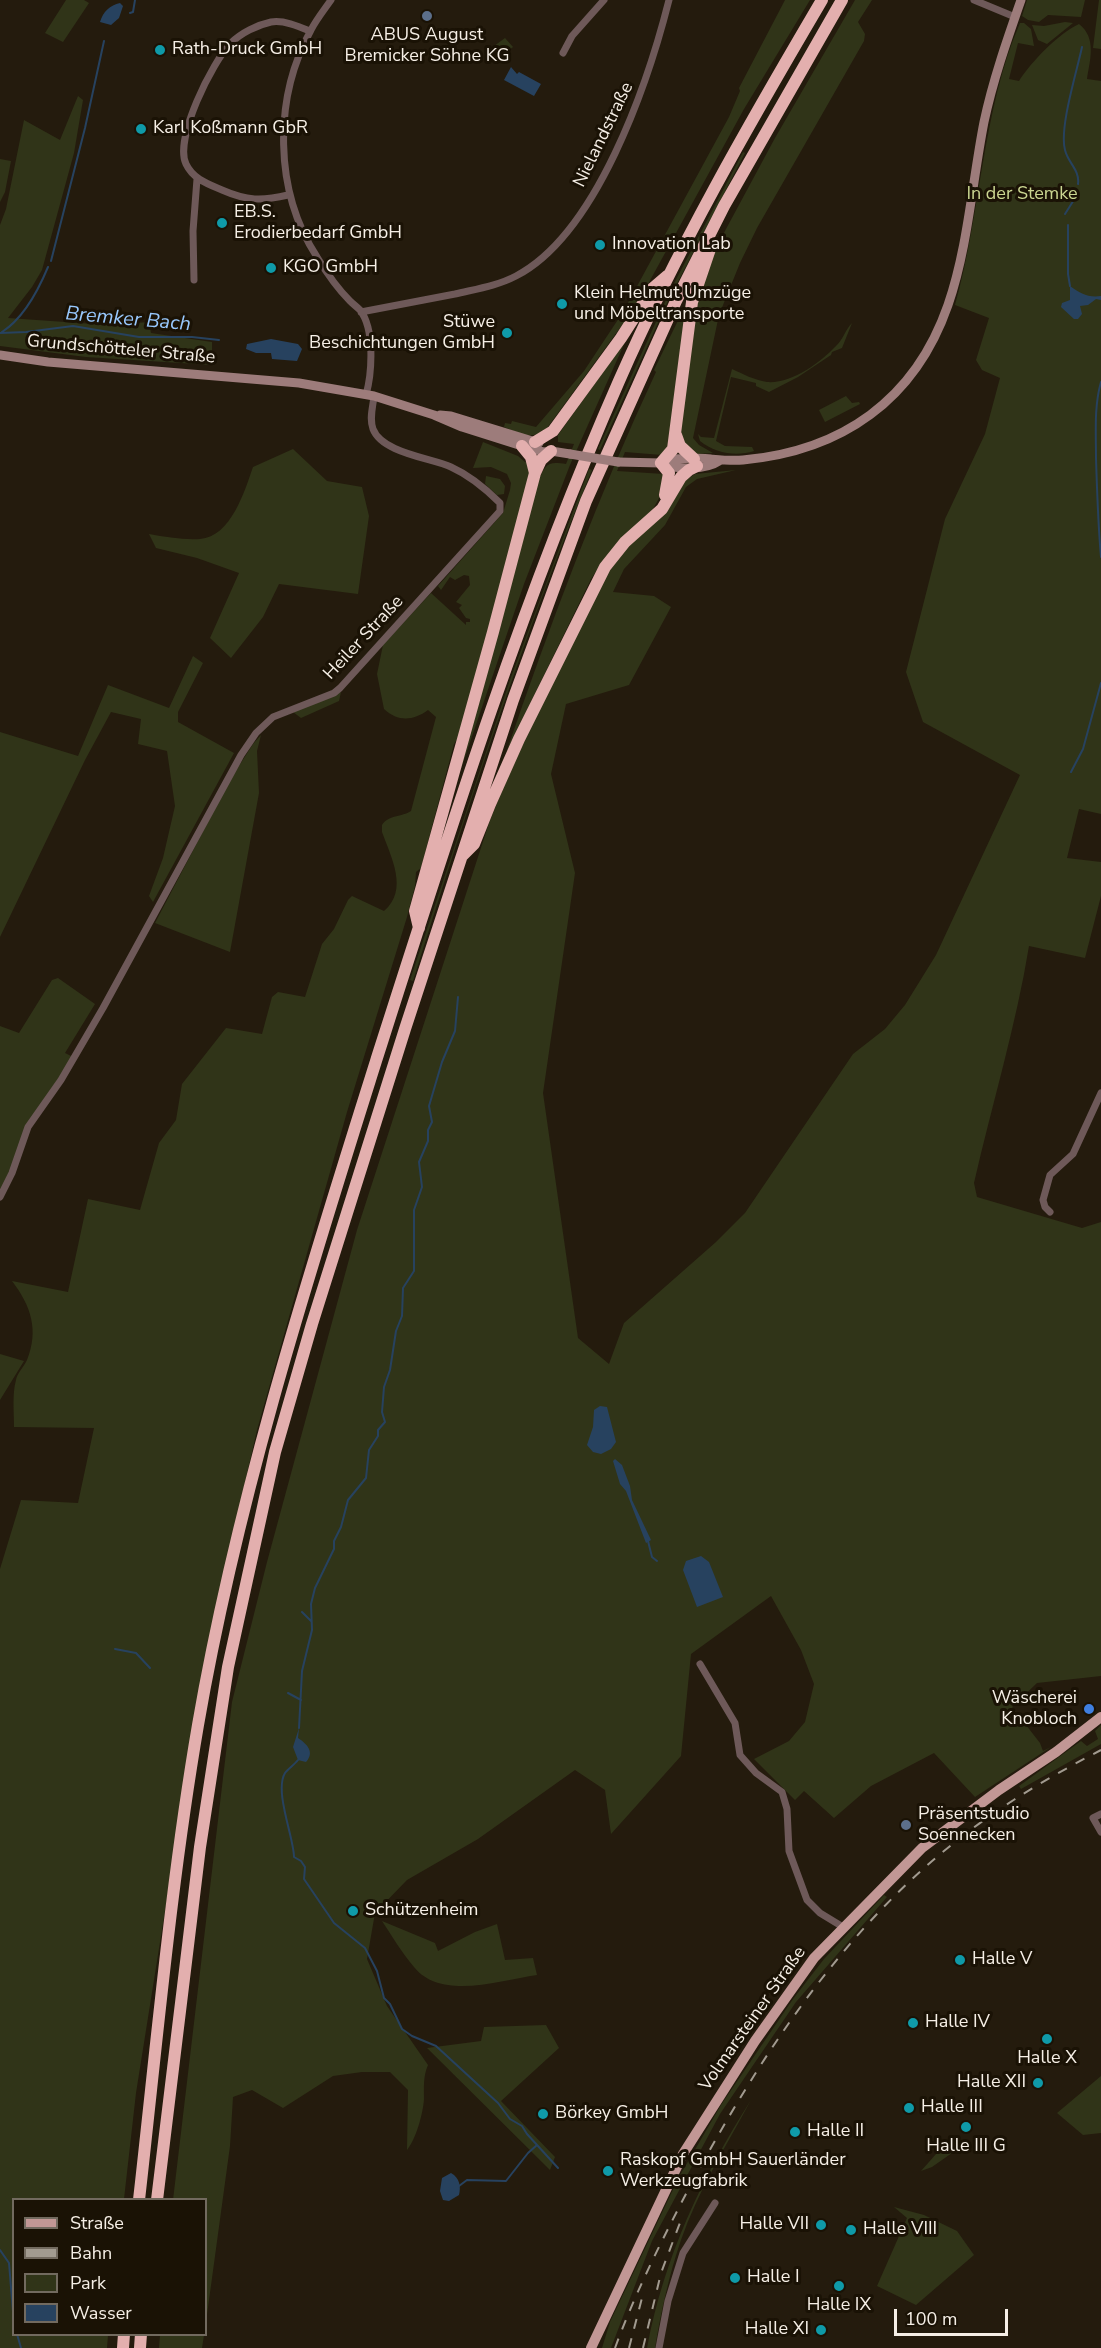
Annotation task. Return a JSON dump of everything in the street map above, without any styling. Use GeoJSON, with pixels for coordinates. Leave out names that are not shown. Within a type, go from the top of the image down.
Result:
{"type":"FeatureCollection","features":[{"type":"Feature","properties":{"kind":"highway"},"geometry":{"type":"LineString","coordinates":[[139,2198],[198,1725],[256,1461],[292,1329],[419,929],[498,692],[563,514],[619,381],[670,273],[738,146],[822,0]]}},
{"type":"Feature","properties":{"kind":"highway"},"geometry":{"type":"LineString","coordinates":[[157,2198],[200,1847],[228,1667],[275,1452],[325,1282],[513,700],[586,501],[642,374],[724,206],[842,0]]}},
{"type":"Feature","properties":{"kind":"highway"},"geometry":{"type":"LineString","coordinates":[[651,519],[664,498],[669,482],[669,473],[661,463],[673,449],[676,434],[692,302],[724,206]]}},
{"type":"Feature","properties":{"kind":"highway"},"geometry":{"type":"LineString","coordinates":[[535,442],[553,431],[621,338],[653,288],[670,273]]}},
{"type":"Feature","properties":{"kind":"highway"},"geometry":{"type":"LineString","coordinates":[[419,929],[415,911],[535,473],[541,460],[553,451],[553,431]]}},
{"type":"Feature","properties":{"kind":"highway"},"geometry":{"type":"LineString","coordinates":[[462,855],[474,844],[519,739],[601,574],[617,551],[662,509],[681,477],[696,463],[680,446],[676,434]]}},
{"type":"Feature","properties":{"kind":"highway"},"geometry":{"type":"LineString","coordinates":[[522,446],[531,457],[535,473]]}},
{"type":"Feature","properties":{"kind":"main road"},"geometry":{"type":"LineString","coordinates":[[434,415],[462,427],[544,452],[553,451],[621,462],[661,463],[669,467],[696,463],[714,465],[719,461],[745,460],[799,449],[848,430],[887,402],[908,380],[924,358],[940,324],[957,273],[984,122],[994,81],[1020,0]]}},
{"type":"Feature","properties":{"kind":"main road","name":"Grundschötteler Straße"},"geometry":{"type":"LineString","coordinates":[[0,355],[48,362],[300,383],[370,396],[434,415]]}},
{"type":"Feature","properties":{"kind":"main road"},"geometry":{"type":"LineString","coordinates":[[434,415],[451,416],[547,446],[553,451]]}},
{"type":"Feature","properties":{"kind":"main road","name":"Volmarsteiner Straße"},"geometry":{"type":"LineString","coordinates":[[593,2348],[598,2332],[682,2154],[755,2041],[814,1958],[922,1848],[1101,1717]]}},
{"type":"Feature","properties":{"kind":"street"},"geometry":{"type":"LineString","coordinates":[[331,0],[310,31],[293,74],[284,123],[284,160],[288,195],[316,257],[349,300],[362,312],[372,354],[370,396]]}},
{"type":"Feature","properties":{"kind":"street"},"geometry":{"type":"LineString","coordinates":[[563,52],[572,36],[604,0]]}},
{"type":"Feature","properties":{"kind":"street","name":"Nielandstraße"},"geometry":{"type":"LineString","coordinates":[[362,312],[504,282],[527,270],[553,249],[587,202],[626,130],[646,80],[669,0]]}},
{"type":"Feature","properties":{"kind":"street"},"geometry":{"type":"LineString","coordinates":[[974,0],[1015,17]]}},
{"type":"Feature","properties":{"kind":"street"},"geometry":{"type":"LineString","coordinates":[[288,195],[269,200],[241,198],[197,179],[186,164],[183,143],[194,108],[218,58],[231,43],[244,33],[267,23],[286,22],[310,31]]}},
{"type":"Feature","properties":{"kind":"street"},"geometry":{"type":"LineString","coordinates":[[194,280],[193,231],[197,179]]}},
{"type":"Feature","properties":{"kind":"street","name":"Heiler Straße"},"geometry":{"type":"LineString","coordinates":[[0,1197],[12,1173],[28,1127],[61,1080],[103,1008],[241,755],[256,733],[273,717],[334,693],[340,688],[500,511],[500,503],[489,491],[463,473],[384,442],[372,424],[370,396]]}},
{"type":"Feature","properties":{"kind":"street"},"geometry":{"type":"LineString","coordinates":[[1050,1212],[1043,1200],[1050,1175],[1073,1154],[1101,1093]]}},
{"type":"Feature","properties":{"kind":"street"},"geometry":{"type":"LineString","coordinates":[[700,1664],[735,1723],[740,1755],[756,1773],[782,1791],[787,1809],[789,1851],[807,1900],[820,1912],[843,1927]]}},
{"type":"Feature","properties":{"kind":"street"},"geometry":{"type":"LineString","coordinates":[[1101,1814],[1093,1818],[1101,1832]]}},
{"type":"Feature","properties":{"kind":"street"},"geometry":{"type":"LineString","coordinates":[[660,2348],[668,2301],[683,2253],[715,2203]]}},
{"type":"Feature","properties":{"kind":"green space"},"geometry":{"type":"Polygon","coordinates":[[[66,0],[84,0],[89,3],[63,42],[45,33],[66,0]]]}},
{"type":"Feature","properties":{"kind":"green space"},"geometry":{"type":"Polygon","coordinates":[[[785,0],[810,0],[744,109],[636,306],[547,428],[536,434],[526,435],[504,427],[505,423],[511,424],[512,421],[536,427],[584,371],[623,312],[729,117],[740,91],[739,88],[785,0]]]}},
{"type":"Feature","properties":{"kind":"green space"},"geometry":{"type":"Polygon","coordinates":[[[855,0],[872,0],[858,22],[865,34],[864,41],[757,228],[719,315],[693,438],[699,445],[713,453],[696,454],[687,449],[680,431],[693,316],[711,259],[775,138],[855,0]]]}},
{"type":"Feature","properties":{"kind":"green space"},"geometry":{"type":"Polygon","coordinates":[[[1027,0],[1085,0],[1081,17],[1048,15],[1039,22],[1022,16],[1027,0]]]}},
{"type":"Feature","properties":{"kind":"green space"},"geometry":{"type":"Polygon","coordinates":[[[1099,0],[1101,0],[1101,49],[1093,48],[1099,0]]]}},
{"type":"Feature","properties":{"kind":"green space"},"geometry":{"type":"Polygon","coordinates":[[[1065,22],[1073,23],[1047,44],[1038,40],[1032,25],[1044,26],[1065,22]]]}},
{"type":"Feature","properties":{"kind":"green space","name":"In der Stemke"},"geometry":{"type":"Polygon","coordinates":[[[1020,23],[1024,23],[1031,29],[1034,46],[1018,43],[1009,79],[1019,81],[1046,49],[1079,24],[1085,30],[1090,43],[1091,57],[1087,79],[1101,81],[1101,814],[1079,809],[1067,858],[1101,862],[1101,896],[1085,958],[1029,946],[1011,1035],[974,1183],[977,1197],[1082,1228],[1101,1222],[1101,1676],[1037,1683],[1012,1707],[1040,1743],[1043,1751],[1051,1747],[975,1797],[934,1753],[871,1786],[834,1818],[804,1791],[795,1800],[754,1759],[789,1741],[805,1722],[814,1684],[801,1650],[771,1596],[691,1654],[681,1756],[611,1834],[605,1790],[575,1770],[478,1839],[407,1880],[375,1913],[367,1959],[387,2006],[428,2065],[422,2112],[416,2133],[407,2150],[408,2090],[390,2072],[362,2072],[333,2076],[283,2108],[252,2090],[233,2097],[230,2146],[207,2315],[207,2198],[173,2198],[232,1702],[267,1562],[357,1230],[489,823],[512,766],[608,570],[681,483],[695,474],[736,470],[697,479],[686,487],[665,525],[624,569],[613,592],[654,596],[671,607],[629,685],[566,704],[551,774],[575,873],[543,1093],[578,1338],[609,1364],[624,1323],[716,1242],[745,1213],[853,1054],[885,1029],[905,1005],[936,955],[1020,775],[923,722],[906,672],[945,519],[985,434],[1000,378],[982,370],[976,360],[989,318],[955,305],[971,235],[997,91],[1020,23]]]}},
{"type":"Feature","properties":{"kind":"green space"},"geometry":{"type":"Polygon","coordinates":[[[505,38],[513,47],[494,62],[486,52],[505,38]]]}},
{"type":"Feature","properties":{"kind":"green space"},"geometry":{"type":"Polygon","coordinates":[[[78,96],[83,100],[74,153],[42,270],[8,318],[108,325],[149,322],[151,333],[212,342],[212,365],[86,357],[0,346],[0,225],[6,209],[24,120],[60,140],[78,96]]]}},
{"type":"Feature","properties":{"kind":"green space"},"geometry":{"type":"Polygon","coordinates":[[[743,152],[745,153],[668,301],[600,450],[598,449],[670,291],[743,152]]]}},
{"type":"Feature","properties":{"kind":"green space"},"geometry":{"type":"Polygon","coordinates":[[[0,159],[11,161],[5,192],[0,202],[0,159]]]}},
{"type":"Feature","properties":{"kind":"green space"},"geometry":{"type":"Polygon","coordinates":[[[686,304],[671,443],[662,455],[625,452],[617,471],[664,474],[663,491],[653,509],[601,564],[591,579],[506,753],[595,512],[656,372],[654,370],[686,304]]]}},
{"type":"Feature","properties":{"kind":"green space"},"geometry":{"type":"Polygon","coordinates":[[[852,323],[842,348],[832,352],[831,355],[798,377],[769,392],[756,386],[756,383],[731,377],[716,441],[725,446],[752,447],[754,451],[740,454],[726,453],[700,441],[698,434],[701,437],[714,438],[732,369],[767,382],[786,380],[804,371],[829,353],[852,323]]]}},
{"type":"Feature","properties":{"kind":"green space"},"geometry":{"type":"Polygon","coordinates":[[[626,340],[570,465],[524,584],[451,798],[538,481],[548,465],[566,464],[574,444],[558,442],[558,435],[626,340]]]}},
{"type":"Feature","properties":{"kind":"green space"},"geometry":{"type":"Polygon","coordinates":[[[846,396],[852,403],[859,402],[860,404],[825,422],[819,410],[846,396]]]}},
{"type":"Feature","properties":{"kind":"green space"},"geometry":{"type":"Polygon","coordinates":[[[483,442],[518,456],[525,462],[528,461],[531,470],[460,735],[454,744],[421,868],[416,872],[407,917],[347,1112],[257,1430],[206,1653],[136,2093],[124,2198],[12,2198],[12,2336],[108,2336],[107,2348],[0,2348],[0,1569],[21,1500],[78,1503],[94,1428],[14,1427],[15,1385],[31,1349],[33,1328],[24,1300],[12,1281],[68,1292],[88,1199],[140,1210],[159,1143],[176,1120],[182,1084],[226,1028],[262,1034],[272,997],[278,992],[305,997],[322,944],[334,929],[352,896],[384,911],[391,903],[396,893],[396,873],[382,832],[382,825],[388,819],[411,811],[436,717],[428,710],[411,718],[400,718],[389,713],[384,709],[377,674],[383,645],[431,593],[466,625],[466,622],[470,622],[470,619],[466,618],[459,608],[462,605],[456,602],[470,585],[469,576],[464,575],[455,580],[450,577],[441,590],[438,586],[503,513],[511,483],[507,474],[491,467],[473,468],[483,442]]]}},
{"type":"Feature","properties":{"kind":"green space"},"geometry":{"type":"Polygon","coordinates":[[[293,449],[327,481],[362,487],[369,516],[358,594],[279,584],[263,617],[231,658],[210,638],[239,573],[197,558],[156,548],[149,534],[187,539],[211,536],[220,530],[235,511],[253,467],[293,449]]]}},
{"type":"Feature","properties":{"kind":"green space"},"geometry":{"type":"Polygon","coordinates":[[[589,469],[592,470],[519,660],[413,981],[410,980],[511,677],[589,469]]]}},
{"type":"Feature","properties":{"kind":"green space"},"geometry":{"type":"Polygon","coordinates":[[[486,476],[500,479],[505,486],[504,494],[497,495],[485,484],[486,476]]]}},
{"type":"Feature","properties":{"kind":"green space"},"geometry":{"type":"Polygon","coordinates":[[[193,656],[203,663],[178,712],[178,722],[234,753],[153,902],[149,896],[163,858],[175,806],[167,751],[138,744],[141,719],[111,712],[85,760],[0,937],[0,732],[78,756],[108,685],[169,708],[193,656]]]}},
{"type":"Feature","properties":{"kind":"green space"},"geometry":{"type":"Polygon","coordinates":[[[341,692],[339,701],[301,718],[293,712],[341,692]]]}},
{"type":"Feature","properties":{"kind":"green space"},"geometry":{"type":"Polygon","coordinates":[[[261,735],[257,751],[259,793],[230,952],[155,923],[230,780],[261,735]]]}},
{"type":"Feature","properties":{"kind":"green space"},"geometry":{"type":"Polygon","coordinates":[[[58,978],[95,1004],[65,1053],[73,1057],[43,1101],[0,1194],[0,1026],[19,1033],[52,980],[58,978]]]}},
{"type":"Feature","properties":{"kind":"green space"},"geometry":{"type":"Polygon","coordinates":[[[0,1354],[24,1361],[0,1400],[0,1354]]]}},
{"type":"Feature","properties":{"kind":"green space"},"geometry":{"type":"Polygon","coordinates":[[[1101,1725],[1101,1744],[1021,1789],[1019,1786],[1081,1741],[1087,1746],[1098,1739],[1095,1731],[1101,1725]]]}},
{"type":"Feature","properties":{"kind":"green space"},"geometry":{"type":"Polygon","coordinates":[[[884,1895],[887,1897],[796,2002],[720,2114],[652,2241],[611,2348],[602,2348],[610,2322],[679,2177],[721,2105],[793,1999],[824,1959],[884,1895]]]}},
{"type":"Feature","properties":{"kind":"green space"},"geometry":{"type":"Polygon","coordinates":[[[382,1921],[435,1943],[438,1951],[475,1932],[497,1924],[505,1960],[533,1958],[537,1975],[472,1986],[440,1983],[426,1977],[414,1967],[382,1921]]]}},
{"type":"Feature","properties":{"kind":"green space"},"geometry":{"type":"Polygon","coordinates":[[[546,2025],[559,2048],[501,2101],[555,2157],[550,2170],[427,2048],[481,2041],[484,2027],[546,2025]]]}},
{"type":"Feature","properties":{"kind":"green space"},"geometry":{"type":"Polygon","coordinates":[[[1101,2076],[1101,2133],[1083,2135],[1057,2113],[1101,2076]]]}},
{"type":"Feature","properties":{"kind":"green space"},"geometry":{"type":"Polygon","coordinates":[[[751,2100],[713,2169],[688,2222],[669,2280],[655,2348],[647,2348],[654,2314],[674,2250],[687,2219],[716,2158],[751,2100]]]}},
{"type":"Feature","properties":{"kind":"green space"},"geometry":{"type":"Polygon","coordinates":[[[944,2145],[952,2153],[932,2167],[921,2171],[944,2145]]]}},
{"type":"Feature","properties":{"kind":"green space"},"geometry":{"type":"Polygon","coordinates":[[[894,2207],[924,2215],[957,2231],[974,2255],[916,2305],[877,2286],[907,2218],[894,2207]]]}},
{"type":"Feature","properties":{"kind":"green space"},"geometry":{"type":"Polygon","coordinates":[[[160,2336],[204,2336],[202,2348],[159,2348],[160,2336]]]}},
{"type":"Feature","properties":{"kind":"water"},"geometry":{"type":"Polygon","coordinates":[[[120,3],[123,6],[119,18],[111,25],[100,22],[107,10],[120,3]]]}},
{"type":"Feature","properties":{"kind":"water"},"geometry":{"type":"Polygon","coordinates":[[[511,67],[517,74],[519,72],[541,84],[534,96],[504,80],[511,67]]]}},
{"type":"Feature","properties":{"kind":"water"},"geometry":{"type":"Polygon","coordinates":[[[1070,286],[1084,294],[1101,296],[1101,300],[1096,299],[1088,305],[1080,306],[1082,314],[1078,319],[1074,319],[1061,307],[1062,303],[1070,300],[1070,286]]]}},
{"type":"Feature","properties":{"kind":"water"},"geometry":{"type":"Polygon","coordinates":[[[271,339],[298,344],[302,349],[297,361],[272,359],[271,353],[256,353],[246,349],[247,344],[271,339]]]}},
{"type":"Feature","properties":{"kind":"water"},"geometry":{"type":"Polygon","coordinates":[[[600,1406],[607,1407],[616,1442],[611,1449],[601,1454],[593,1452],[587,1445],[593,1427],[594,1410],[600,1406]]]}},
{"type":"Feature","properties":{"kind":"water"},"geometry":{"type":"Polygon","coordinates":[[[615,1459],[622,1465],[630,1486],[632,1500],[651,1540],[646,1543],[626,1491],[620,1484],[613,1461],[615,1459]]]}},
{"type":"Feature","properties":{"kind":"water"},"geometry":{"type":"Polygon","coordinates":[[[701,1556],[709,1562],[723,1597],[697,1607],[683,1570],[686,1561],[701,1556]]]}},
{"type":"Feature","properties":{"kind":"water"},"geometry":{"type":"Polygon","coordinates":[[[299,1728],[298,1738],[310,1752],[306,1762],[298,1760],[293,1747],[299,1728]]]}},
{"type":"Feature","properties":{"kind":"water"},"geometry":{"type":"Polygon","coordinates":[[[451,2173],[459,2183],[459,2195],[449,2201],[443,2200],[440,2191],[442,2178],[451,2173]]]}},
{"type":"Feature","properties":{"kind":"waterway"},"geometry":{"type":"LineString","coordinates":[[130,13],[133,12],[135,0]]}},
{"type":"Feature","properties":{"kind":"waterway"},"geometry":{"type":"LineString","coordinates":[[51,261],[85,128],[104,41]]}},
{"type":"Feature","properties":{"kind":"waterway"},"geometry":{"type":"LineString","coordinates":[[1078,184],[1076,171],[1065,150],[1064,128],[1082,47]]}},
{"type":"Feature","properties":{"kind":"waterway"},"geometry":{"type":"LineString","coordinates":[[1065,214],[1077,195]]}},
{"type":"Feature","properties":{"kind":"waterway"},"geometry":{"type":"LineString","coordinates":[[1068,225],[1070,286]]}},
{"type":"Feature","properties":{"kind":"waterway"},"geometry":{"type":"LineString","coordinates":[[2,332],[24,312],[48,267]]}},
{"type":"Feature","properties":{"kind":"waterway","name":"Bremker Bach"},"geometry":{"type":"LineString","coordinates":[[0,333],[73,326],[139,337],[192,337],[219,340]]}},
{"type":"Feature","properties":{"kind":"waterway"},"geometry":{"type":"LineString","coordinates":[[1101,382],[1097,400],[1096,429],[1101,557]]}},
{"type":"Feature","properties":{"kind":"waterway"},"geometry":{"type":"LineString","coordinates":[[1071,772],[1083,749],[1101,683]]}},
{"type":"Feature","properties":{"kind":"waterway"},"geometry":{"type":"LineString","coordinates":[[299,1728],[302,1671],[312,1630],[311,1604],[315,1588],[334,1549],[334,1541],[341,1527],[348,1500],[366,1478],[369,1450],[378,1436],[378,1430],[385,1422],[382,1412],[384,1387],[390,1370],[396,1331],[402,1316],[403,1288],[414,1271],[414,1210],[422,1187],[419,1162],[428,1141],[428,1130],[432,1122],[429,1106],[442,1062],[455,1031],[458,997]]}},
{"type":"Feature","properties":{"kind":"waterway"},"geometry":{"type":"LineString","coordinates":[[648,1541],[652,1557],[657,1561]]}},
{"type":"Feature","properties":{"kind":"waterway"},"geometry":{"type":"LineString","coordinates":[[302,1612],[311,1621]]}},
{"type":"Feature","properties":{"kind":"waterway"},"geometry":{"type":"LineString","coordinates":[[115,1649],[136,1653],[150,1668]]}},
{"type":"Feature","properties":{"kind":"waterway"},"geometry":{"type":"LineString","coordinates":[[288,1693],[301,1700]]}},
{"type":"Feature","properties":{"kind":"waterway"},"geometry":{"type":"LineString","coordinates":[[298,1760],[285,1773],[282,1791],[294,1857],[305,1867],[304,1879],[334,1923],[365,1948],[377,1971],[384,1998],[390,2004],[402,2029],[436,2046],[498,2103],[510,2119],[522,2126],[558,2168]]}},
{"type":"Feature","properties":{"kind":"waterway"},"geometry":{"type":"LineString","coordinates":[[459,2186],[467,2180],[506,2181],[537,2145]]}},
{"type":"Feature","properties":{"kind":"waterway"},"geometry":{"type":"LineString","coordinates":[[0,2250],[9,2263],[12,2300]]}},
{"type":"Feature","properties":{"kind":"waterway"},"geometry":{"type":"LineString","coordinates":[[18,2336],[21,2348]]}},
{"type":"Feature","properties":{"kind":"railway"},"geometry":{"type":"LineString","coordinates":[[615,2348],[649,2267],[716,2140],[774,2045],[806,1999],[841,1955],[878,1913],[959,1839],[1028,1791],[1101,1750]]}},
{"type":"Feature","properties":{"kind":"railway"},"geometry":{"type":"LineString","coordinates":[[643,2348],[661,2273],[681,2220]]}},
{"type":"Feature","properties":{"kind":"railway"},"geometry":{"type":"LineString","coordinates":[[629,2348],[642,2298]]}},
{"type":"Feature","properties":{"kind":"place","name":"ABUS August Bremicker Söhne KG"},"geometry":{"type":"Point","coordinates":[427,16]}},
{"type":"Feature","properties":{"kind":"place","name":"Rath-Druck GmbH"},"geometry":{"type":"Point","coordinates":[160,50]}},
{"type":"Feature","properties":{"kind":"place","name":"Karl Koßmann GbR"},"geometry":{"type":"Point","coordinates":[141,129]}},
{"type":"Feature","properties":{"kind":"place","name":"EB.S. Erodierbedarf GmbH"},"geometry":{"type":"Point","coordinates":[222,223]}},
{"type":"Feature","properties":{"kind":"place","name":"Innovation Lab"},"geometry":{"type":"Point","coordinates":[600,245]}},
{"type":"Feature","properties":{"kind":"place","name":"KGO GmbH"},"geometry":{"type":"Point","coordinates":[271,268]}},
{"type":"Feature","properties":{"kind":"place","name":"Klein Helmut Umzüge und Möbeltransporte"},"geometry":{"type":"Point","coordinates":[562,304]}},
{"type":"Feature","properties":{"kind":"place","name":"Stüwe Beschichtungen GmbH"},"geometry":{"type":"Point","coordinates":[507,333]}},
{"type":"Feature","properties":{"kind":"place","name":"Wäscherei Knobloch"},"geometry":{"type":"Point","coordinates":[1089,1709]}},
{"type":"Feature","properties":{"kind":"place","name":"Präsentstudio Soennecken"},"geometry":{"type":"Point","coordinates":[906,1825]}},
{"type":"Feature","properties":{"kind":"place","name":"Schützenheim"},"geometry":{"type":"Point","coordinates":[353,1911]}},
{"type":"Feature","properties":{"kind":"place","name":"Halle V"},"geometry":{"type":"Point","coordinates":[960,1960]}},
{"type":"Feature","properties":{"kind":"place","name":"Halle IV"},"geometry":{"type":"Point","coordinates":[913,2023]}},
{"type":"Feature","properties":{"kind":"place","name":"Halle X"},"geometry":{"type":"Point","coordinates":[1047,2039]}},
{"type":"Feature","properties":{"kind":"place","name":"Halle XII"},"geometry":{"type":"Point","coordinates":[1038,2083]}},
{"type":"Feature","properties":{"kind":"place","name":"Halle III"},"geometry":{"type":"Point","coordinates":[909,2108]}},
{"type":"Feature","properties":{"kind":"place","name":"Börkey GmbH"},"geometry":{"type":"Point","coordinates":[543,2114]}},
{"type":"Feature","properties":{"kind":"place","name":"Halle III G"},"geometry":{"type":"Point","coordinates":[966,2127]}},
{"type":"Feature","properties":{"kind":"place","name":"Halle II"},"geometry":{"type":"Point","coordinates":[795,2132]}},
{"type":"Feature","properties":{"kind":"place","name":"Raskopf GmbH Sauerländer Werkzeugfabrik"},"geometry":{"type":"Point","coordinates":[608,2171]}},
{"type":"Feature","properties":{"kind":"place","name":"Halle VII"},"geometry":{"type":"Point","coordinates":[821,2225]}},
{"type":"Feature","properties":{"kind":"place","name":"Halle VIII"},"geometry":{"type":"Point","coordinates":[851,2230]}},
{"type":"Feature","properties":{"kind":"place","name":"Halle I"},"geometry":{"type":"Point","coordinates":[735,2278]}},
{"type":"Feature","properties":{"kind":"place","name":"Halle IX"},"geometry":{"type":"Point","coordinates":[839,2286]}},
{"type":"Feature","properties":{"kind":"place","name":"Halle XI"},"geometry":{"type":"Point","coordinates":[821,2330]}}]}
